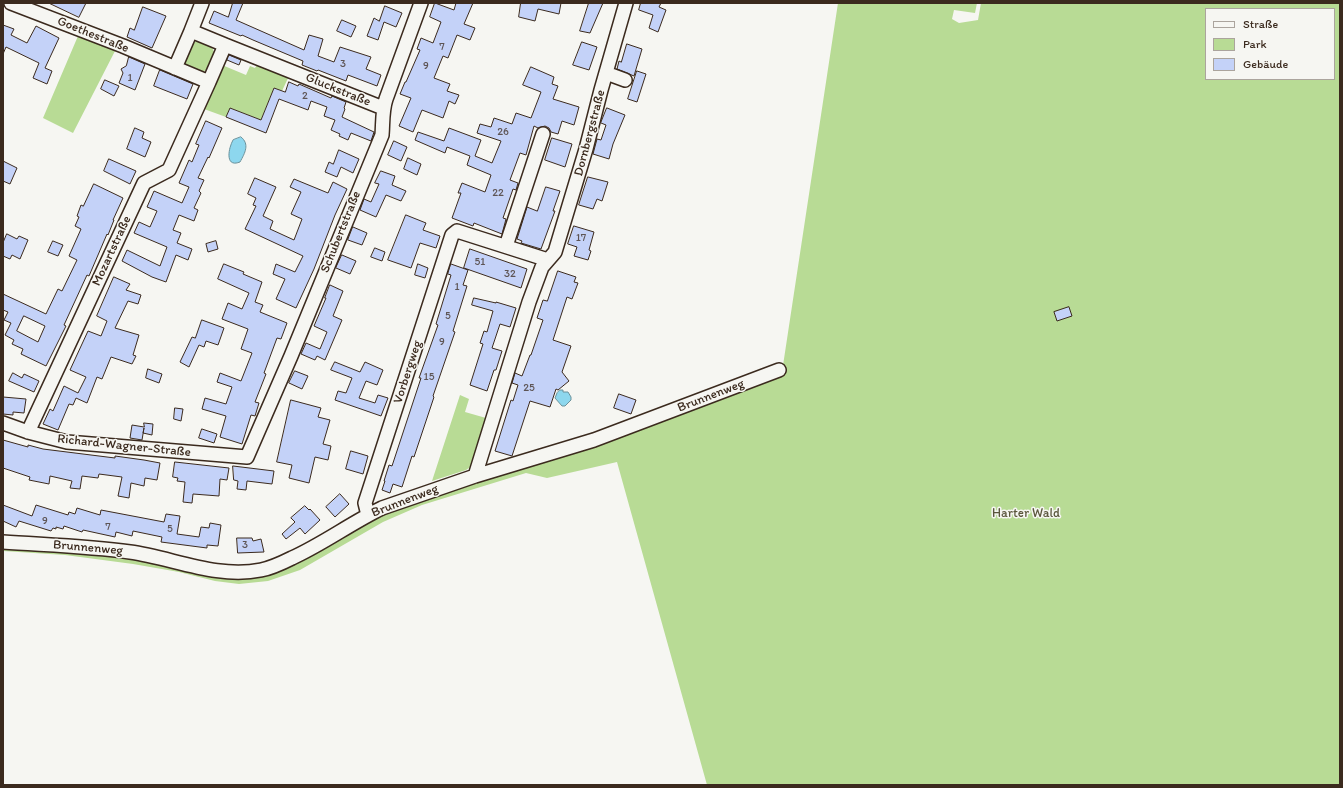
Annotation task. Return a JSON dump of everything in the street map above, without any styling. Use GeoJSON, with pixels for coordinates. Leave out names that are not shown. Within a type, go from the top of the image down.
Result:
{"type":"FeatureCollection","features":[{"type":"Feature","properties":{"kind":"street","name":"Goethestraße"},"geometry":{"type":"LineString","coordinates":[[11,3],[123,46],[209,82]]}},
{"type":"Feature","properties":{"kind":"street"},"geometry":{"type":"LineString","coordinates":[[175,68],[202,3]]}},
{"type":"Feature","properties":{"kind":"street","name":"Schubertstraße"},"geometry":{"type":"LineString","coordinates":[[247,457],[382,135],[384,120],[383,108],[421,3]]}},
{"type":"Feature","properties":{"kind":"street","name":"Dornbergstraße"},"geometry":{"type":"LineString","coordinates":[[475,476],[529,302],[542,267],[555,252],[586,149],[626,3]]}},
{"type":"Feature","properties":{"kind":"street","name":"Gluckstraße"},"geometry":{"type":"LineString","coordinates":[[191,31],[383,108]]}},
{"type":"Feature","properties":{"kind":"street","name":"Mozartstraße"},"geometry":{"type":"LineString","coordinates":[[28,432],[144,183],[169,170],[226,45]]}},
{"type":"Feature","properties":{"kind":"street"},"geometry":{"type":"LineString","coordinates":[[606,73],[625,80]]}},
{"type":"Feature","properties":{"kind":"street"},"geometry":{"type":"LineString","coordinates":[[543,134],[506,246],[548,260]]}},
{"type":"Feature","properties":{"kind":"street","name":"Vorbergweg"},"geometry":{"type":"LineString","coordinates":[[368,515],[365,503],[452,235],[456,231],[506,246]]}},
{"type":"Feature","properties":{"kind":"street","name":"Brunnenweg"},"geometry":{"type":"LineString","coordinates":[[3,542],[130,552],[208,569],[242,572],[261,570],[284,562],[305,552],[382,508],[475,476],[594,440],[779,370]]}},
{"type":"Feature","properties":{"kind":"street","name":"Richard-Wagner-Straße"},"geometry":{"type":"LineString","coordinates":[[3,423],[28,432],[68,442],[247,457]]}},
{"type":"Feature","properties":{"kind":"green space","name":"Harter Wald"},"geometry":{"type":"Polygon","coordinates":[[[838,3],[977,3],[975,13],[954,10],[952,19],[959,23],[978,20],[981,3],[1340,3],[1340,785],[707,785],[617,462],[547,478],[526,473],[422,505],[383,522],[300,570],[268,581],[239,584],[215,581],[179,572],[133,564],[65,555],[3,551],[3,546],[128,556],[223,576],[279,569],[299,562],[361,524],[395,508],[782,372],[838,3]]]}},
{"type":"Feature","properties":{"kind":"green space"},"geometry":{"type":"Polygon","coordinates":[[[78,36],[115,51],[73,133],[43,118],[78,36]]]}},
{"type":"Feature","properties":{"kind":"green space"},"geometry":{"type":"Polygon","coordinates":[[[199,40],[211,45],[214,52],[206,70],[198,74],[186,68],[184,61],[193,43],[199,40]]]}},
{"type":"Feature","properties":{"kind":"green space"},"geometry":{"type":"Polygon","coordinates":[[[258,63],[289,76],[282,91],[274,88],[261,120],[230,108],[226,117],[204,109],[222,65],[246,75],[250,66],[255,68],[258,63]]]}},
{"type":"Feature","properties":{"kind":"green space"},"geometry":{"type":"Polygon","coordinates":[[[460,395],[469,399],[465,412],[486,418],[472,466],[466,470],[432,481],[460,395]]]}},
{"type":"Feature","properties":{"kind":"water"},"geometry":{"type":"Polygon","coordinates":[[[241,137],[244,140],[246,149],[240,162],[235,163],[230,160],[229,152],[233,140],[241,137]]]}},
{"type":"Feature","properties":{"kind":"water"},"geometry":{"type":"Polygon","coordinates":[[[560,390],[563,390],[563,392],[568,392],[571,397],[571,400],[565,406],[562,406],[555,398],[560,390]]]}},
{"type":"Feature","properties":{"kind":"building"},"geometry":{"type":"Polygon","coordinates":[[[49,3],[86,3],[79,17],[49,3]]]}},
{"type":"Feature","properties":{"kind":"building"},"geometry":{"type":"Polygon","coordinates":[[[233,3],[243,3],[236,20],[304,50],[309,35],[323,39],[318,56],[334,62],[340,47],[371,57],[366,69],[381,75],[377,86],[348,75],[346,81],[318,70],[317,71],[302,65],[303,61],[242,35],[241,36],[209,23],[214,11],[228,17],[233,3]]]}},
{"type":"Feature","properties":{"kind":"building"},"geometry":{"type":"Polygon","coordinates":[[[435,3],[454,10],[456,3],[473,3],[464,24],[475,28],[470,40],[457,35],[448,58],[443,56],[434,78],[450,84],[447,91],[459,95],[455,104],[449,101],[443,118],[422,110],[413,132],[399,126],[411,98],[400,94],[420,50],[417,49],[421,38],[433,43],[441,22],[430,17],[435,3]]]}},
{"type":"Feature","properties":{"kind":"building"},"geometry":{"type":"Polygon","coordinates":[[[521,3],[561,3],[559,14],[538,9],[535,21],[519,17],[521,3]]]}},
{"type":"Feature","properties":{"kind":"building"},"geometry":{"type":"Polygon","coordinates":[[[589,3],[603,3],[590,33],[580,31],[589,3]]]}},
{"type":"Feature","properties":{"kind":"building"},"geometry":{"type":"Polygon","coordinates":[[[641,3],[661,3],[659,7],[666,10],[658,32],[649,28],[653,15],[639,10],[641,3]]]}},
{"type":"Feature","properties":{"kind":"building"},"geometry":{"type":"Polygon","coordinates":[[[385,6],[402,13],[396,27],[384,22],[378,40],[367,36],[374,18],[379,21],[385,6]]]}},
{"type":"Feature","properties":{"kind":"building"},"geometry":{"type":"Polygon","coordinates":[[[143,7],[166,16],[152,48],[127,37],[130,28],[134,30],[143,7]]]}},
{"type":"Feature","properties":{"kind":"building"},"geometry":{"type":"Polygon","coordinates":[[[342,20],[356,26],[351,37],[337,31],[342,20]]]}},
{"type":"Feature","properties":{"kind":"building"},"geometry":{"type":"Polygon","coordinates":[[[3,25],[14,29],[11,35],[27,43],[36,26],[59,38],[45,68],[52,71],[47,84],[33,78],[39,63],[6,47],[3,54],[3,25]]]}},
{"type":"Feature","properties":{"kind":"building"},"geometry":{"type":"Polygon","coordinates":[[[582,42],[597,47],[589,70],[573,65],[582,42]]]}},
{"type":"Feature","properties":{"kind":"building"},"geometry":{"type":"Polygon","coordinates":[[[627,44],[642,49],[634,76],[617,69],[627,44]]]}},
{"type":"Feature","properties":{"kind":"building"},"geometry":{"type":"Polygon","coordinates":[[[229,55],[241,60],[239,65],[227,60],[229,55]]]}},
{"type":"Feature","properties":{"kind":"building"},"geometry":{"type":"Polygon","coordinates":[[[129,57],[145,64],[135,90],[119,83],[123,73],[121,69],[126,66],[129,57]]]}},
{"type":"Feature","properties":{"kind":"building"},"geometry":{"type":"Polygon","coordinates":[[[531,67],[554,77],[552,84],[558,86],[553,99],[579,107],[574,125],[562,121],[558,134],[551,132],[549,128],[545,126],[538,128],[534,126],[526,155],[520,153],[510,180],[518,183],[516,190],[513,189],[503,218],[506,219],[502,234],[474,223],[473,226],[452,218],[461,193],[458,193],[462,183],[485,192],[491,175],[467,165],[470,156],[447,147],[445,153],[415,140],[418,132],[444,141],[449,128],[481,140],[475,156],[492,163],[501,141],[477,133],[480,124],[491,127],[494,118],[512,124],[516,113],[531,118],[541,92],[523,85],[531,67]]]}},
{"type":"Feature","properties":{"kind":"building"},"geometry":{"type":"Polygon","coordinates":[[[160,70],[193,84],[187,99],[154,86],[160,70]]]}},
{"type":"Feature","properties":{"kind":"building"},"geometry":{"type":"Polygon","coordinates":[[[637,71],[646,74],[637,102],[628,99],[637,71]]]}},
{"type":"Feature","properties":{"kind":"building"},"geometry":{"type":"Polygon","coordinates":[[[105,80],[119,86],[114,96],[101,89],[105,80]]]}},
{"type":"Feature","properties":{"kind":"building"},"geometry":{"type":"Polygon","coordinates":[[[289,82],[298,86],[299,84],[331,98],[332,96],[346,102],[342,117],[374,132],[371,141],[351,133],[348,140],[339,136],[340,134],[331,130],[335,120],[324,116],[327,107],[311,101],[308,110],[279,99],[266,133],[226,117],[230,108],[261,120],[274,88],[285,92],[289,82]]]}},
{"type":"Feature","properties":{"kind":"building"},"geometry":{"type":"Polygon","coordinates":[[[607,108],[625,115],[613,144],[609,159],[593,154],[597,139],[601,140],[606,125],[601,123],[607,108]]]}},
{"type":"Feature","properties":{"kind":"building"},"geometry":{"type":"Polygon","coordinates":[[[206,121],[222,128],[209,158],[208,157],[198,178],[204,180],[199,191],[201,193],[194,208],[198,210],[194,221],[179,215],[173,230],[181,233],[177,243],[192,249],[188,260],[176,255],[166,282],[152,277],[122,261],[127,250],[160,266],[167,247],[134,233],[139,222],[150,227],[157,211],[147,207],[154,191],[182,203],[189,187],[179,183],[189,160],[192,162],[199,145],[196,144],[206,121]]]}},
{"type":"Feature","properties":{"kind":"building"},"geometry":{"type":"Polygon","coordinates":[[[135,128],[144,132],[142,138],[151,142],[145,157],[127,149],[135,128]]]}},
{"type":"Feature","properties":{"kind":"building"},"geometry":{"type":"Polygon","coordinates":[[[552,138],[572,144],[565,167],[545,160],[552,138]]]}},
{"type":"Feature","properties":{"kind":"building"},"geometry":{"type":"Polygon","coordinates":[[[394,141],[407,147],[401,161],[388,155],[394,141]]]}},
{"type":"Feature","properties":{"kind":"building"},"geometry":{"type":"Polygon","coordinates":[[[339,150],[359,159],[353,173],[341,167],[337,177],[325,172],[329,162],[333,164],[339,150]]]}},
{"type":"Feature","properties":{"kind":"building"},"geometry":{"type":"Polygon","coordinates":[[[408,158],[421,164],[417,175],[404,169],[408,158]]]}},
{"type":"Feature","properties":{"kind":"building"},"geometry":{"type":"Polygon","coordinates":[[[109,159],[136,171],[130,184],[104,171],[109,159]]]}},
{"type":"Feature","properties":{"kind":"building"},"geometry":{"type":"Polygon","coordinates":[[[3,161],[17,168],[10,184],[3,181],[3,161]]]}},
{"type":"Feature","properties":{"kind":"building"},"geometry":{"type":"Polygon","coordinates":[[[381,171],[395,176],[392,185],[406,191],[401,201],[386,195],[376,217],[360,210],[364,199],[371,202],[379,184],[375,183],[381,171]]]}},
{"type":"Feature","properties":{"kind":"building"},"geometry":{"type":"Polygon","coordinates":[[[588,177],[608,182],[602,201],[597,199],[593,209],[579,205],[588,177]]]}},
{"type":"Feature","properties":{"kind":"building"},"geometry":{"type":"Polygon","coordinates":[[[255,178],[276,187],[263,216],[273,221],[270,229],[294,240],[302,219],[291,214],[301,192],[290,187],[294,179],[328,193],[333,182],[347,189],[296,308],[276,299],[285,279],[273,274],[276,264],[295,272],[303,256],[245,229],[256,206],[253,205],[256,198],[248,194],[255,178]]]}},
{"type":"Feature","properties":{"kind":"building"},"geometry":{"type":"Polygon","coordinates":[[[94,184],[123,198],[108,235],[107,234],[89,276],[87,275],[64,325],[66,326],[46,366],[21,354],[23,349],[12,344],[14,340],[5,335],[11,323],[4,320],[8,312],[3,310],[3,294],[46,314],[58,289],[62,291],[77,260],[69,256],[81,229],[75,226],[79,217],[77,216],[81,205],[83,206],[94,184]],[[24,316],[17,331],[38,342],[45,326],[24,316]]]}},
{"type":"Feature","properties":{"kind":"building"},"geometry":{"type":"Polygon","coordinates":[[[546,187],[560,191],[553,211],[555,211],[541,249],[521,243],[522,241],[517,239],[527,207],[537,211],[546,187]]]}},
{"type":"Feature","properties":{"kind":"building"},"geometry":{"type":"Polygon","coordinates":[[[406,215],[426,223],[423,230],[440,236],[436,248],[420,243],[411,268],[388,260],[406,215]]]}},
{"type":"Feature","properties":{"kind":"building"},"geometry":{"type":"Polygon","coordinates":[[[574,226],[594,232],[588,260],[574,256],[577,247],[568,244],[574,226]]]}},
{"type":"Feature","properties":{"kind":"building"},"geometry":{"type":"Polygon","coordinates":[[[353,227],[367,233],[362,245],[348,240],[353,227]]]}},
{"type":"Feature","properties":{"kind":"building"},"geometry":{"type":"Polygon","coordinates":[[[7,234],[17,239],[19,236],[28,240],[20,259],[12,255],[10,259],[3,256],[3,243],[7,234]]]}},
{"type":"Feature","properties":{"kind":"building"},"geometry":{"type":"Polygon","coordinates":[[[53,241],[63,245],[58,256],[48,252],[53,241]]]}},
{"type":"Feature","properties":{"kind":"building"},"geometry":{"type":"Polygon","coordinates":[[[216,241],[218,249],[208,252],[206,244],[216,241]]]}},
{"type":"Feature","properties":{"kind":"building"},"geometry":{"type":"Polygon","coordinates":[[[375,248],[385,252],[382,261],[371,257],[375,248]]]}},
{"type":"Feature","properties":{"kind":"building"},"geometry":{"type":"Polygon","coordinates":[[[470,249],[527,269],[521,288],[464,268],[470,249]]]}},
{"type":"Feature","properties":{"kind":"building"},"geometry":{"type":"Polygon","coordinates":[[[342,255],[356,261],[350,274],[336,268],[342,255]]]}},
{"type":"Feature","properties":{"kind":"building"},"geometry":{"type":"Polygon","coordinates":[[[224,264],[244,272],[243,274],[262,282],[255,302],[263,305],[260,312],[287,323],[281,339],[277,338],[264,373],[266,374],[255,402],[259,403],[255,416],[251,415],[242,444],[220,437],[226,416],[202,409],[205,398],[226,404],[232,387],[217,382],[220,373],[241,381],[252,353],[241,349],[248,329],[222,319],[228,303],[242,309],[249,293],[218,279],[224,264]]]}},
{"type":"Feature","properties":{"kind":"building"},"geometry":{"type":"Polygon","coordinates":[[[418,264],[428,268],[425,278],[415,275],[418,264]]]}},
{"type":"Feature","properties":{"kind":"building"},"geometry":{"type":"Polygon","coordinates":[[[451,264],[468,270],[463,285],[467,286],[453,331],[455,332],[414,457],[412,456],[402,487],[393,484],[390,493],[382,490],[384,481],[389,465],[392,466],[421,378],[419,378],[438,325],[436,324],[451,275],[448,274],[451,264]]]}},
{"type":"Feature","properties":{"kind":"building"},"geometry":{"type":"Polygon","coordinates":[[[558,271],[576,277],[574,282],[578,283],[572,299],[567,297],[553,340],[571,346],[562,372],[569,381],[558,390],[556,389],[550,407],[530,401],[512,456],[495,451],[511,400],[513,401],[518,385],[512,383],[515,373],[522,376],[531,355],[543,320],[537,318],[543,300],[547,301],[558,271]]]}},
{"type":"Feature","properties":{"kind":"building"},"geometry":{"type":"Polygon","coordinates":[[[114,277],[130,284],[126,290],[141,295],[138,304],[128,301],[115,328],[139,335],[133,355],[136,356],[132,364],[111,357],[102,379],[97,377],[87,403],[76,398],[73,405],[69,404],[58,430],[43,424],[50,409],[53,411],[64,386],[78,393],[86,377],[70,370],[88,331],[101,336],[107,321],[97,316],[114,277]]]}},
{"type":"Feature","properties":{"kind":"building"},"geometry":{"type":"Polygon","coordinates":[[[330,285],[343,291],[333,316],[342,320],[325,360],[317,356],[315,360],[301,354],[306,343],[320,349],[327,332],[314,326],[330,285]]]}},
{"type":"Feature","properties":{"kind":"building"},"geometry":{"type":"Polygon","coordinates":[[[474,298],[496,302],[516,308],[510,327],[500,324],[492,348],[502,351],[487,391],[470,385],[483,344],[480,343],[484,331],[487,332],[493,311],[472,305],[474,298]]]}},
{"type":"Feature","properties":{"kind":"building"},"geometry":{"type":"Polygon","coordinates":[[[1069,307],[1072,316],[1057,321],[1054,312],[1069,307]]]}},
{"type":"Feature","properties":{"kind":"building"},"geometry":{"type":"Polygon","coordinates":[[[202,320],[224,328],[218,345],[206,341],[204,347],[199,345],[189,367],[180,362],[192,337],[195,338],[202,320]]]}},
{"type":"Feature","properties":{"kind":"building"},"geometry":{"type":"Polygon","coordinates":[[[335,362],[360,372],[365,362],[383,370],[377,385],[366,381],[359,398],[375,403],[378,395],[388,398],[381,416],[335,400],[338,391],[346,393],[352,378],[331,370],[335,362]]]}},
{"type":"Feature","properties":{"kind":"building"},"geometry":{"type":"Polygon","coordinates":[[[148,369],[162,374],[159,383],[146,378],[148,369]]]}},
{"type":"Feature","properties":{"kind":"building"},"geometry":{"type":"Polygon","coordinates":[[[295,371],[308,376],[302,389],[289,383],[295,371]]]}},
{"type":"Feature","properties":{"kind":"building"},"geometry":{"type":"Polygon","coordinates":[[[13,373],[22,378],[24,374],[39,381],[34,392],[9,381],[13,373]]]}},
{"type":"Feature","properties":{"kind":"building"},"geometry":{"type":"Polygon","coordinates":[[[619,394],[636,400],[631,414],[614,408],[619,394]]]}},
{"type":"Feature","properties":{"kind":"building"},"geometry":{"type":"Polygon","coordinates":[[[3,397],[26,399],[24,413],[13,412],[13,415],[3,414],[3,397]]]}},
{"type":"Feature","properties":{"kind":"building"},"geometry":{"type":"Polygon","coordinates":[[[291,400],[321,408],[318,417],[330,420],[323,444],[331,446],[328,460],[315,457],[309,483],[289,478],[292,465],[277,462],[291,400]]]}},
{"type":"Feature","properties":{"kind":"building"},"geometry":{"type":"Polygon","coordinates":[[[175,408],[183,409],[181,421],[174,419],[175,408]]]}},
{"type":"Feature","properties":{"kind":"building"},"geometry":{"type":"Polygon","coordinates":[[[144,423],[153,424],[152,435],[143,433],[142,440],[130,438],[132,425],[144,427],[144,423]]]}},
{"type":"Feature","properties":{"kind":"building"},"geometry":{"type":"Polygon","coordinates":[[[202,429],[217,434],[214,443],[199,438],[202,429]]]}},
{"type":"Feature","properties":{"kind":"building"},"geometry":{"type":"Polygon","coordinates":[[[3,440],[28,447],[28,445],[43,449],[115,458],[115,456],[160,463],[157,480],[145,478],[144,486],[131,483],[129,498],[118,496],[122,477],[99,474],[98,478],[82,476],[80,489],[70,488],[72,481],[50,476],[49,484],[29,480],[30,477],[3,468],[3,440]]]}},
{"type":"Feature","properties":{"kind":"building"},"geometry":{"type":"Polygon","coordinates":[[[351,451],[368,456],[363,474],[346,469],[351,451]]]}},
{"type":"Feature","properties":{"kind":"building"},"geometry":{"type":"Polygon","coordinates":[[[175,462],[229,468],[227,480],[220,479],[219,496],[193,494],[192,503],[183,502],[185,482],[177,481],[178,478],[173,477],[175,462]]]}},
{"type":"Feature","properties":{"kind":"building"},"geometry":{"type":"Polygon","coordinates":[[[233,466],[274,471],[272,484],[247,481],[246,490],[237,489],[238,481],[234,480],[233,466]]]}},
{"type":"Feature","properties":{"kind":"building"},"geometry":{"type":"Polygon","coordinates":[[[340,494],[349,504],[335,517],[326,507],[340,494]]]}},
{"type":"Feature","properties":{"kind":"building"},"geometry":{"type":"Polygon","coordinates":[[[3,505],[32,516],[36,505],[68,515],[69,512],[75,514],[77,508],[100,515],[101,510],[164,522],[166,514],[180,516],[177,534],[199,537],[201,527],[209,528],[210,523],[221,525],[218,546],[207,545],[207,548],[161,542],[162,537],[133,531],[132,536],[116,532],[115,537],[83,530],[82,532],[64,526],[63,529],[56,527],[56,529],[53,528],[51,531],[19,521],[16,527],[3,521],[3,505]]]}},
{"type":"Feature","properties":{"kind":"building"},"geometry":{"type":"Polygon","coordinates":[[[305,506],[309,510],[310,509],[320,520],[305,534],[300,528],[286,539],[282,534],[295,522],[291,518],[305,506]]]}},
{"type":"Feature","properties":{"kind":"building"},"geometry":{"type":"Polygon","coordinates":[[[237,538],[252,538],[253,541],[261,539],[264,552],[238,553],[237,538]]]}}]}
